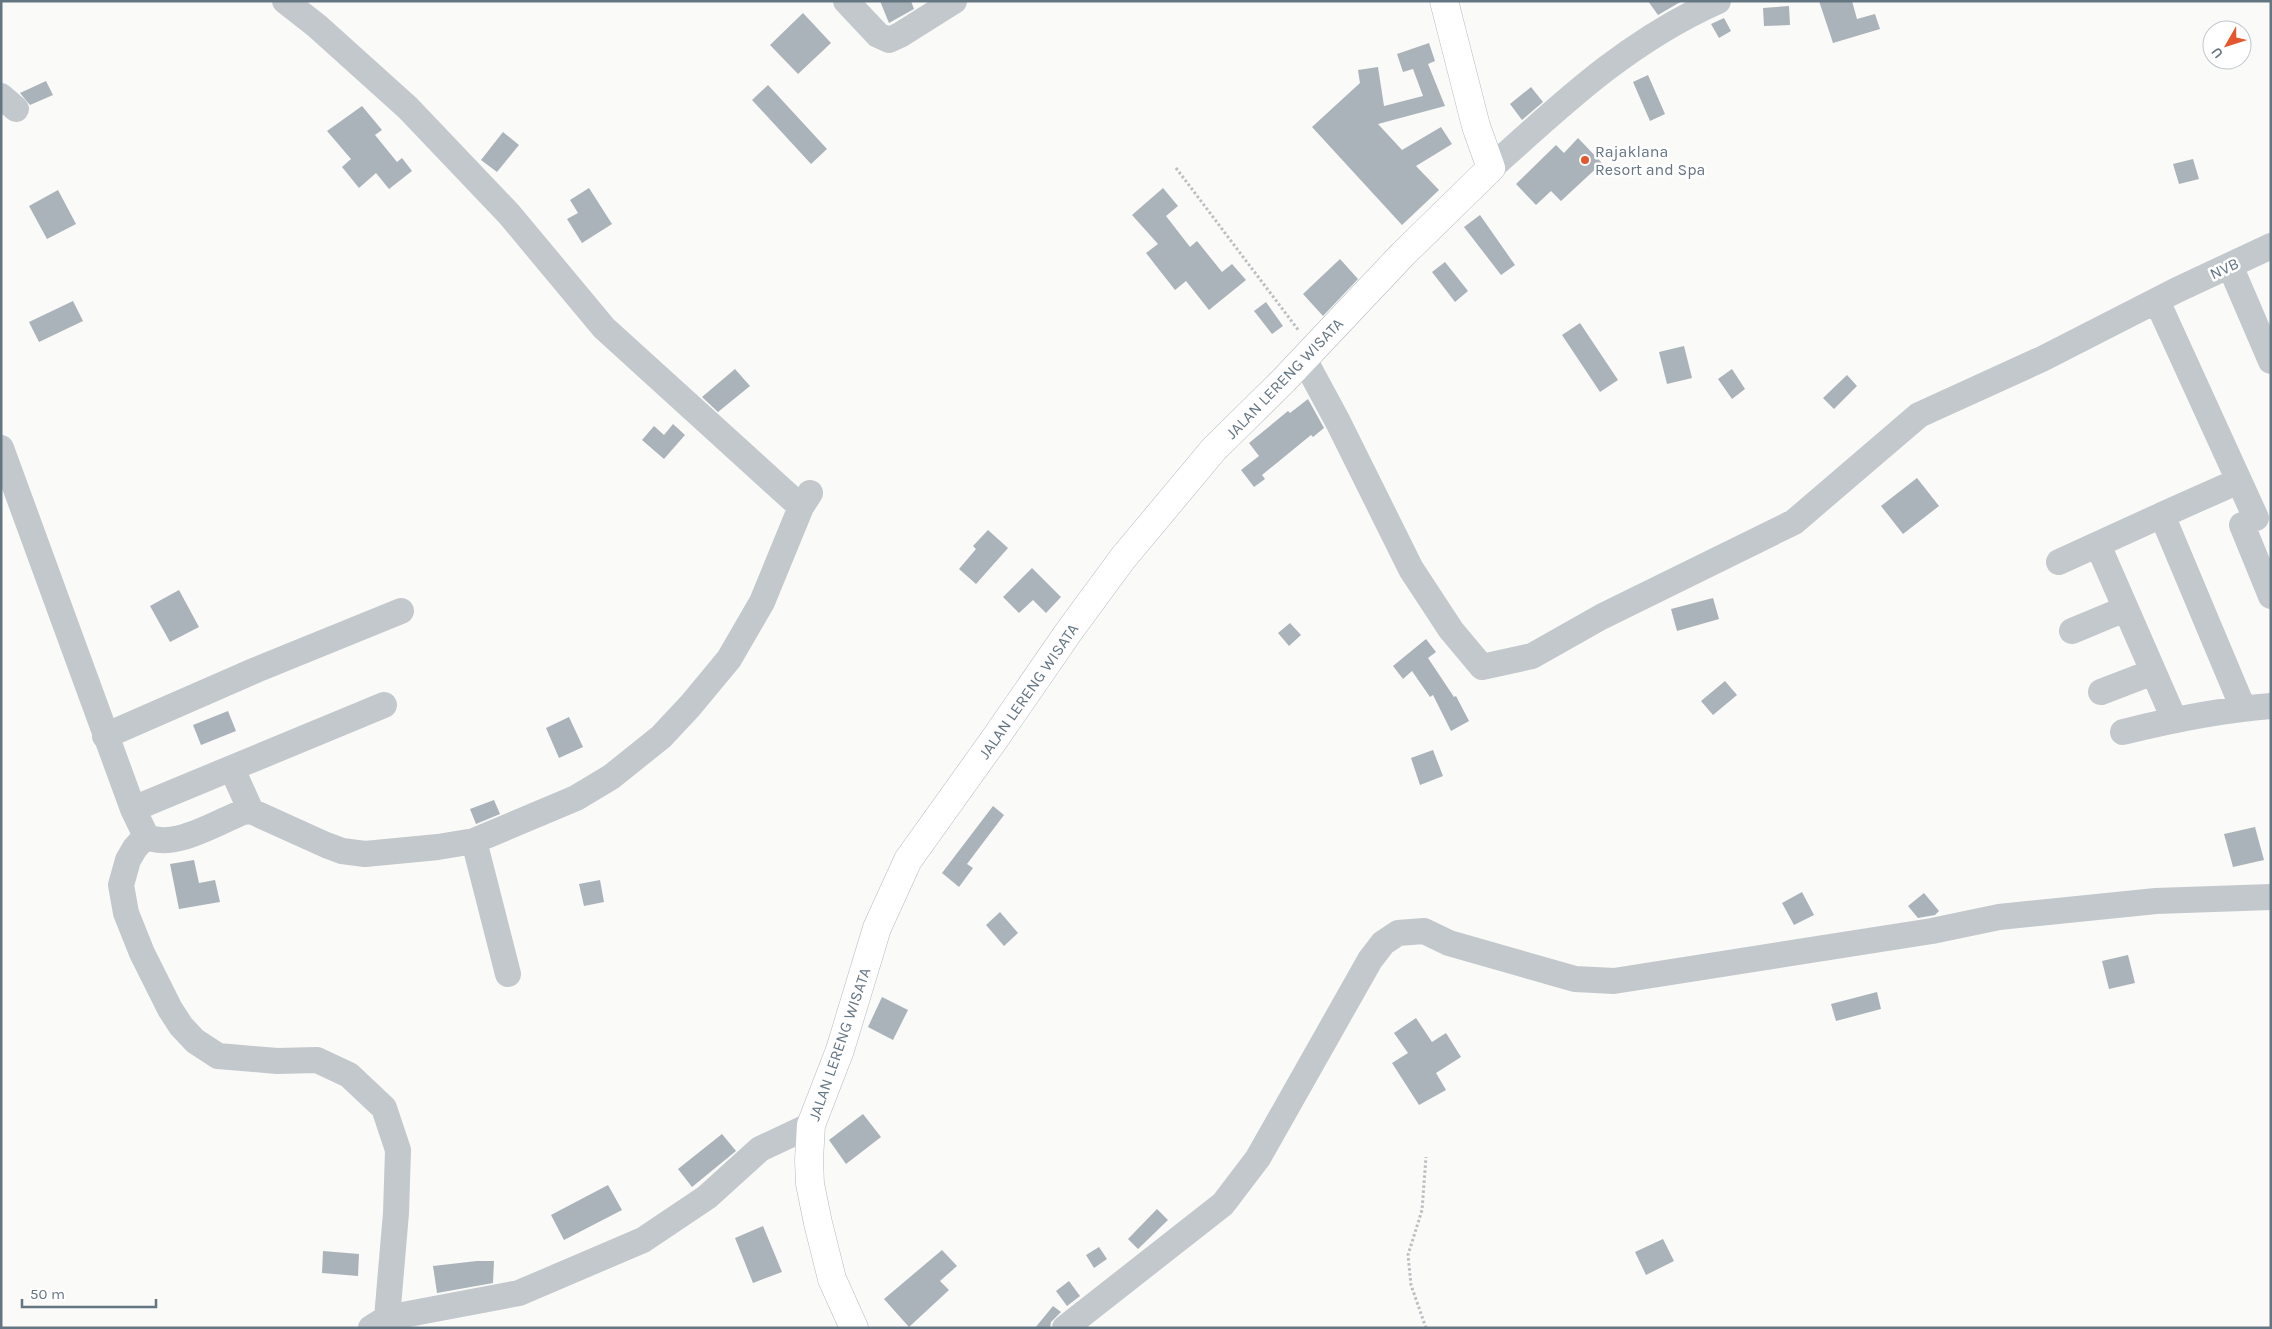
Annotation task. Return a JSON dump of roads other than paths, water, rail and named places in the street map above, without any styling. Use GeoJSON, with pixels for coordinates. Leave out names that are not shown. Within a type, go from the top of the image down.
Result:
{"type":"FeatureCollection","features":[{"type":"Feature","properties":{"kind":"main road"},"geometry":{"type":"LineString","coordinates":[[1444,1],[1476,126],[1491,168]]}},
{"type":"Feature","properties":{"kind":"main road","name":"JALAN LERENG WISATA"},"geometry":{"type":"LineString","coordinates":[[854,1328],[832,1279],[818,1223],[810,1176],[811,1125],[840,1050],[877,928],[908,860],[1123,558],[1214,450],[1309,354],[1403,254],[1491,168]]}},
{"type":"Feature","properties":{"kind":"street"},"geometry":{"type":"LineString","coordinates":[[1,448],[133,809],[146,836],[156,841],[167,842],[183,837],[244,812],[251,811],[326,845],[353,853],[393,852],[474,841],[576,798],[611,777],[661,737],[730,659],[762,602],[806,500],[604,328],[509,214],[408,108],[318,26],[284,1]]}},
{"type":"Feature","properties":{"kind":"street"},"geometry":{"type":"LineString","coordinates":[[846,1],[878,35],[889,40],[954,1]]}},
{"type":"Feature","properties":{"kind":"street"},"geometry":{"type":"LineString","coordinates":[[1491,168],[1567,100],[1626,52],[1664,28],[1718,1]]}},
{"type":"Feature","properties":{"kind":"street","name":"NVB"},"geometry":{"type":"LineString","coordinates":[[1309,354],[1338,422],[1411,569],[1451,630],[1482,668],[1532,656],[1601,617],[1794,522],[1919,416],[2042,359],[2178,290],[2271,246]]}},
{"type":"Feature","properties":{"kind":"street"},"geometry":{"type":"LineString","coordinates":[[2118,320],[2162,312],[2234,275],[2271,259]]}},
{"type":"Feature","properties":{"kind":"street"},"geometry":{"type":"LineString","coordinates":[[2234,275],[2271,361]]}},
{"type":"Feature","properties":{"kind":"street"},"geometry":{"type":"LineString","coordinates":[[2162,312],[2233,483],[2256,519],[2271,596]]}},
{"type":"Feature","properties":{"kind":"street"},"geometry":{"type":"LineString","coordinates":[[2059,562],[2233,483]]}},
{"type":"Feature","properties":{"kind":"street"},"geometry":{"type":"LineString","coordinates":[[2162,516],[2243,708]]}},
{"type":"Feature","properties":{"kind":"street"},"geometry":{"type":"LineString","coordinates":[[2098,545],[2174,719]]}},
{"type":"Feature","properties":{"kind":"street"},"geometry":{"type":"LineString","coordinates":[[2072,631],[2125,609]]}},
{"type":"Feature","properties":{"kind":"street"},"geometry":{"type":"LineString","coordinates":[[105,736],[256,670],[401,611]]}},
{"type":"Feature","properties":{"kind":"street"},"geometry":{"type":"LineString","coordinates":[[2102,692],[2153,672]]}},
{"type":"Feature","properties":{"kind":"street"},"geometry":{"type":"LineString","coordinates":[[133,809],[384,705]]}},
{"type":"Feature","properties":{"kind":"street"},"geometry":{"type":"LineString","coordinates":[[2122,732],[2174,719],[2243,708],[2271,706]]}},
{"type":"Feature","properties":{"kind":"street"},"geometry":{"type":"LineString","coordinates":[[232,769],[251,811]]}},
{"type":"Feature","properties":{"kind":"street"},"geometry":{"type":"LineString","coordinates":[[146,836],[135,848],[128,860],[121,885],[126,913],[142,953],[170,1009],[181,1026],[195,1041],[218,1056],[277,1061],[317,1060],[349,1075],[384,1108],[398,1150],[396,1213],[379,1323],[519,1293],[643,1240],[707,1197],[760,1149],[811,1125]]}},
{"type":"Feature","properties":{"kind":"street"},"geometry":{"type":"LineString","coordinates":[[474,841],[508,974]]}},
{"type":"Feature","properties":{"kind":"street"},"geometry":{"type":"LineString","coordinates":[[1066,1328],[1223,1204],[1240,1184],[1258,1158],[1370,960],[1383,942],[1398,933],[1424,931],[1449,943],[1574,980],[1614,981],[1932,931],[1999,917],[2156,901],[2271,897]]}},
{"type":"Feature","properties":{"kind":"place","name":"Rajaklana Resort and Spa"},"geometry":{"type":"Point","coordinates":[1585,160]}}]}
